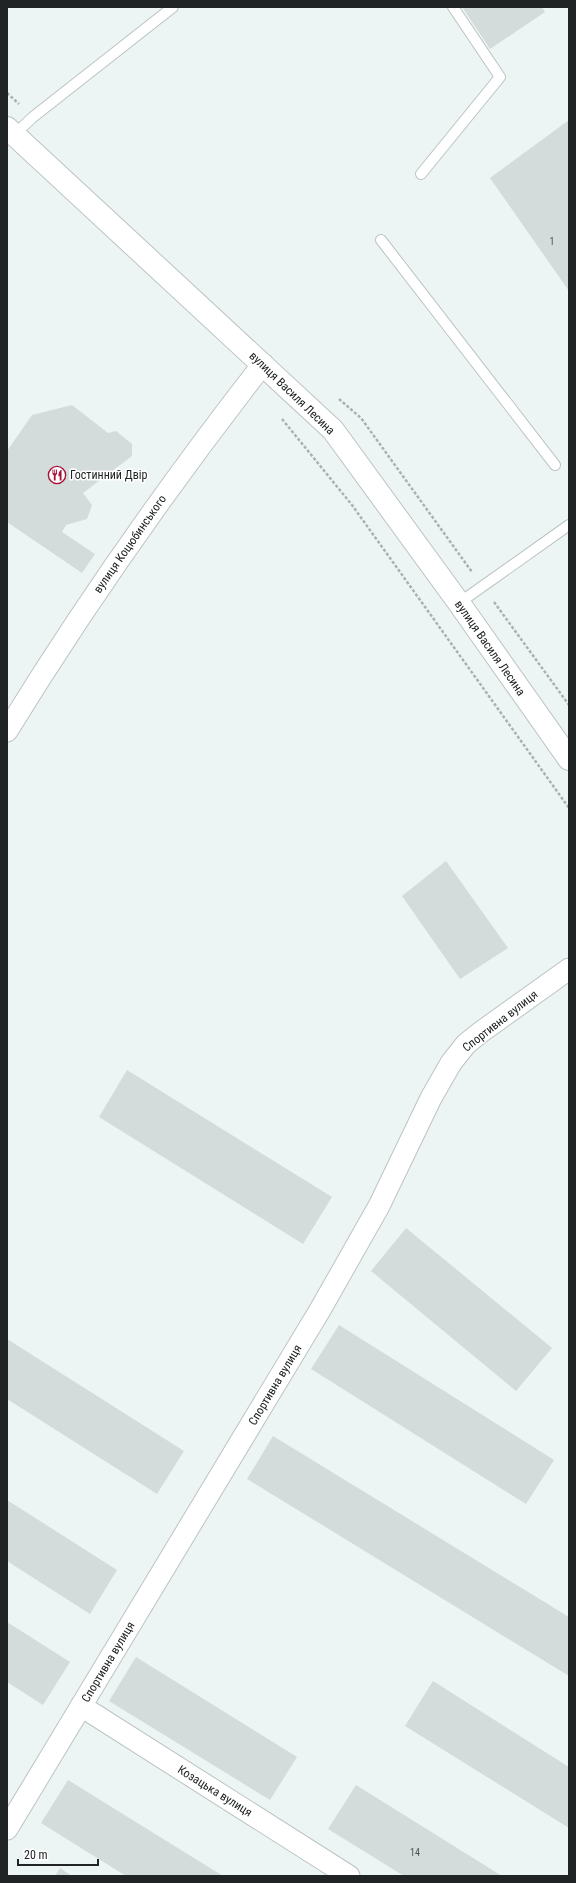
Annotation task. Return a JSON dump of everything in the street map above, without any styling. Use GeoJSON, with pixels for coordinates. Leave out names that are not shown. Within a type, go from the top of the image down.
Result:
{"type":"FeatureCollection","features":[{"type":"Feature","properties":{"kind":"street","name":"вулиця Василя Лесина"},"geometry":{"type":"LineString","coordinates":[[10,131],[263,364],[332,430],[459,603],[569,759]]}},
{"type":"Feature","properties":{"kind":"street","name":"вулиця Коцюбинського"},"geometry":{"type":"LineString","coordinates":[[7,731],[49,662],[122,556],[194,454],[263,364]]}},
{"type":"Feature","properties":{"kind":"street","name":"Спортивна вулиця"},"geometry":{"type":"LineString","coordinates":[[7,1829],[324,1303],[379,1206],[431,1098],[451,1063],[466,1044],[481,1032],[569,969]]}},
{"type":"Feature","properties":{"kind":"street","name":"Козацька вулиця"},"geometry":{"type":"LineString","coordinates":[[81,1706],[349,1876]]}},
{"type":"Feature","properties":{"kind":"lane"},"geometry":{"type":"LineString","coordinates":[[10,131],[33,117],[173,7]]}},
{"type":"Feature","properties":{"kind":"lane"},"geometry":{"type":"LineString","coordinates":[[421,174],[500,77],[453,7]]}},
{"type":"Feature","properties":{"kind":"lane"},"geometry":{"type":"LineString","coordinates":[[381,240],[555,465]]}},
{"type":"Feature","properties":{"kind":"lane"},"geometry":{"type":"LineString","coordinates":[[459,603],[569,525]]}},
{"type":"Feature","properties":{"kind":"path"},"geometry":{"type":"LineString","coordinates":[[277,414],[352,505],[569,808]]}},
{"type":"Feature","properties":{"kind":"building"},"geometry":{"type":"Polygon","coordinates":[[[462,7],[542,7],[545,12],[490,49],[462,7]]]}},
{"type":"Feature","properties":{"kind":"building"},"geometry":{"type":"Polygon","coordinates":[[[569,120],[569,291],[490,178],[569,120]]]}},
{"type":"Feature","properties":{"kind":"building","name":"Гостинний Двір"},"geometry":{"type":"Polygon","coordinates":[[[72,405],[108,433],[116,431],[132,444],[132,456],[83,493],[92,505],[87,519],[66,525],[62,532],[95,554],[82,573],[7,522],[7,451],[32,415],[72,405]]]}},
{"type":"Feature","properties":{"kind":"building"},"geometry":{"type":"Polygon","coordinates":[[[446,861],[508,948],[460,979],[402,896],[446,861]]]}},
{"type":"Feature","properties":{"kind":"building"},"geometry":{"type":"Polygon","coordinates":[[[127,1070],[332,1197],[303,1244],[99,1117],[127,1070]]]}},
{"type":"Feature","properties":{"kind":"building"},"geometry":{"type":"Polygon","coordinates":[[[406,1228],[552,1348],[516,1391],[371,1271],[406,1228]]]}},
{"type":"Feature","properties":{"kind":"building"},"geometry":{"type":"Polygon","coordinates":[[[339,1325],[554,1460],[526,1504],[311,1369],[339,1325]]]}},
{"type":"Feature","properties":{"kind":"building"},"geometry":{"type":"Polygon","coordinates":[[[7,1339],[184,1451],[157,1494],[7,1399],[7,1339]]]}},
{"type":"Feature","properties":{"kind":"building"},"geometry":{"type":"Polygon","coordinates":[[[273,1436],[569,1617],[569,1676],[247,1479],[273,1436]]]}},
{"type":"Feature","properties":{"kind":"building"},"geometry":{"type":"Polygon","coordinates":[[[7,1500],[117,1570],[90,1614],[7,1561],[7,1500]]]}},
{"type":"Feature","properties":{"kind":"building"},"geometry":{"type":"Polygon","coordinates":[[[7,1622],[70,1662],[43,1705],[7,1682],[7,1622]]]}},
{"type":"Feature","properties":{"kind":"building"},"geometry":{"type":"Polygon","coordinates":[[[136,1657],[297,1757],[270,1800],[109,1701],[136,1657]]]}},
{"type":"Feature","properties":{"kind":"building"},"geometry":{"type":"Polygon","coordinates":[[[433,1681],[569,1767],[569,1828],[405,1726],[433,1681]]]}},
{"type":"Feature","properties":{"kind":"building"},"geometry":{"type":"Polygon","coordinates":[[[68,1780],[223,1876],[126,1876],[41,1823],[68,1780]]]}},
{"type":"Feature","properties":{"kind":"building"},"geometry":{"type":"Polygon","coordinates":[[[356,1785],[502,1876],[404,1876],[328,1829],[356,1785]]]}},
{"type":"Feature","properties":{"kind":"building"},"geometry":{"type":"Polygon","coordinates":[[[60,1868],[72,1876],[55,1876],[60,1868]]]}},
{"type":"Feature","properties":{"kind":"place","name":"Гостинний Двір"},"geometry":{"type":"Point","coordinates":[57,475]}}]}
